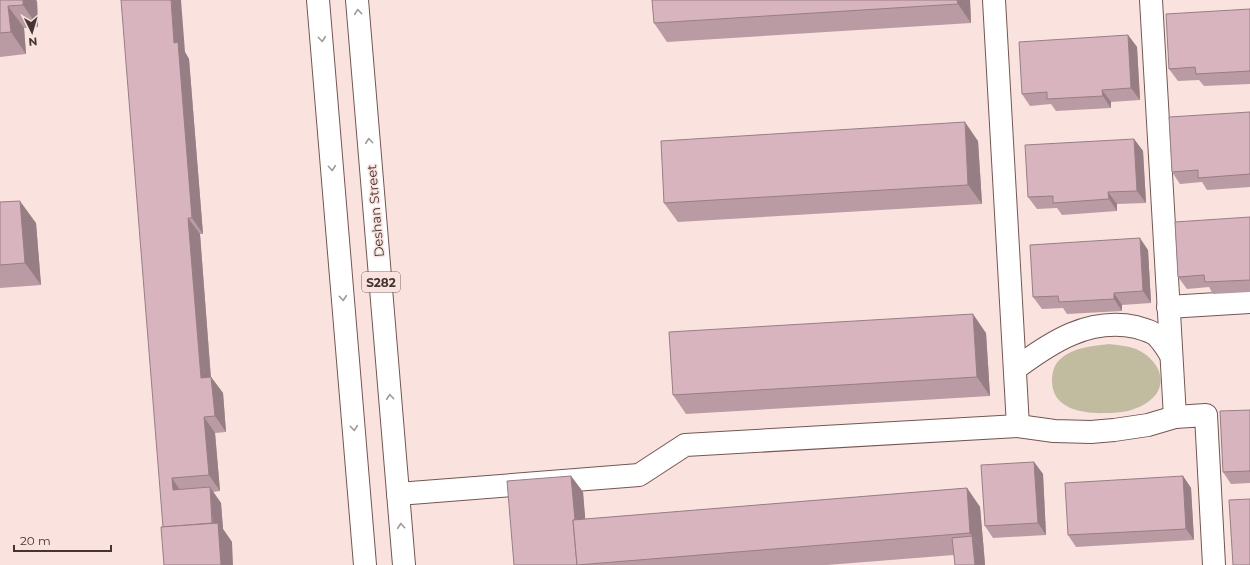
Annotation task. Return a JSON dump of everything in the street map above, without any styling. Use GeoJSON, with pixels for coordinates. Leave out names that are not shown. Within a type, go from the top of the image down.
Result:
{"type":"FeatureCollection","features":[{"type":"Feature","properties":{"kind":"main road"},"geometry":{"type":"LineString","coordinates":[[318,0],[365,565]]}},
{"type":"Feature","properties":{"kind":"main road","name":"Deshan Street"},"geometry":{"type":"LineString","coordinates":[[357,0],[404,565]]}},
{"type":"Feature","properties":{"kind":"main road"},"geometry":{"type":"LineString","coordinates":[[994,0],[1018,426]]}},
{"type":"Feature","properties":{"kind":"main road"},"geometry":{"type":"LineString","coordinates":[[1151,0],[1175,417]]}},
{"type":"Feature","properties":{"kind":"main road"},"geometry":{"type":"LineString","coordinates":[[1168,307],[1250,302]]}},
{"type":"Feature","properties":{"kind":"main road"},"geometry":{"type":"LineString","coordinates":[[1015,369],[1041,349],[1067,334],[1092,327],[1124,325],[1143,329],[1158,336],[1171,355]]}},
{"type":"Feature","properties":{"kind":"main road"},"geometry":{"type":"LineString","coordinates":[[398,494],[639,475],[685,445],[1018,426],[1054,431],[1091,432],[1148,425],[1175,417],[1206,415],[1214,565]]}},
{"type":"Feature","properties":{"kind":"shaded area"},"geometry":{"type":"Polygon","coordinates":[[[1109,344],[1136,349],[1152,360],[1157,367],[1161,382],[1153,397],[1145,404],[1136,408],[1117,413],[1080,411],[1064,404],[1053,391],[1052,377],[1056,364],[1067,354],[1073,351],[1109,344]]]}},
{"type":"Feature","properties":{"kind":"building"},"geometry":{"type":"Polygon","coordinates":[[[0,0],[23,0],[23,5],[8,6],[11,32],[0,33],[0,0]]]}},
{"type":"Feature","properties":{"kind":"building"},"geometry":{"type":"Polygon","coordinates":[[[121,0],[171,0],[174,43],[178,42],[192,218],[188,218],[201,378],[211,377],[215,416],[204,417],[209,475],[172,478],[173,490],[210,487],[212,523],[163,527],[121,0]]]}},
{"type":"Feature","properties":{"kind":"building"},"geometry":{"type":"Polygon","coordinates":[[[652,0],[957,0],[958,4],[654,23],[652,0]]]}},
{"type":"Feature","properties":{"kind":"building"},"geometry":{"type":"Polygon","coordinates":[[[1250,9],[1250,71],[1196,74],[1195,67],[1169,69],[1166,14],[1250,9]]]}},
{"type":"Feature","properties":{"kind":"building"},"geometry":{"type":"Polygon","coordinates":[[[1128,35],[1131,88],[1102,90],[1103,96],[1047,99],[1047,92],[1022,94],[1019,42],[1128,35]]]}},
{"type":"Feature","properties":{"kind":"building"},"geometry":{"type":"Polygon","coordinates":[[[1250,112],[1250,174],[1198,178],[1198,170],[1172,172],[1169,117],[1250,112]]]}},
{"type":"Feature","properties":{"kind":"building"},"geometry":{"type":"Polygon","coordinates":[[[965,122],[968,185],[664,203],[661,141],[965,122]]]}},
{"type":"Feature","properties":{"kind":"building"},"geometry":{"type":"Polygon","coordinates":[[[1134,139],[1137,191],[1108,192],[1109,199],[1053,203],[1053,196],[1028,197],[1025,145],[1134,139]]]}},
{"type":"Feature","properties":{"kind":"building"},"geometry":{"type":"Polygon","coordinates":[[[20,201],[25,263],[0,265],[0,202],[20,201]]]}},
{"type":"Feature","properties":{"kind":"building"},"geometry":{"type":"Polygon","coordinates":[[[1250,217],[1250,280],[1205,282],[1204,275],[1178,277],[1175,222],[1250,217]]]}},
{"type":"Feature","properties":{"kind":"building"},"geometry":{"type":"Polygon","coordinates":[[[1140,238],[1143,291],[1114,293],[1114,299],[1059,302],[1058,296],[1033,297],[1030,245],[1140,238]]]}},
{"type":"Feature","properties":{"kind":"building"},"geometry":{"type":"Polygon","coordinates":[[[973,314],[977,377],[673,395],[669,332],[973,314]]]}},
{"type":"Feature","properties":{"kind":"building"},"geometry":{"type":"Polygon","coordinates":[[[1250,410],[1250,471],[1223,472],[1220,411],[1250,410]]]}},
{"type":"Feature","properties":{"kind":"building"},"geometry":{"type":"Polygon","coordinates":[[[1034,462],[1038,523],[985,526],[981,465],[1034,462]]]}},
{"type":"Feature","properties":{"kind":"building"},"geometry":{"type":"Polygon","coordinates":[[[571,476],[577,565],[514,565],[507,481],[571,476]]]}},
{"type":"Feature","properties":{"kind":"building"},"geometry":{"type":"Polygon","coordinates":[[[1183,476],[1186,529],[1068,535],[1065,483],[1183,476]]]}},
{"type":"Feature","properties":{"kind":"building"},"geometry":{"type":"Polygon","coordinates":[[[967,488],[970,533],[577,565],[573,520],[967,488]]]}},
{"type":"Feature","properties":{"kind":"building"},"geometry":{"type":"Polygon","coordinates":[[[1250,499],[1250,565],[1233,565],[1229,500],[1250,499]]]}},
{"type":"Feature","properties":{"kind":"building"},"geometry":{"type":"Polygon","coordinates":[[[218,523],[221,565],[164,565],[161,527],[218,523]]]}},
{"type":"Feature","properties":{"kind":"building"},"geometry":{"type":"Polygon","coordinates":[[[972,536],[975,565],[955,565],[952,538],[972,536]]]}}]}
